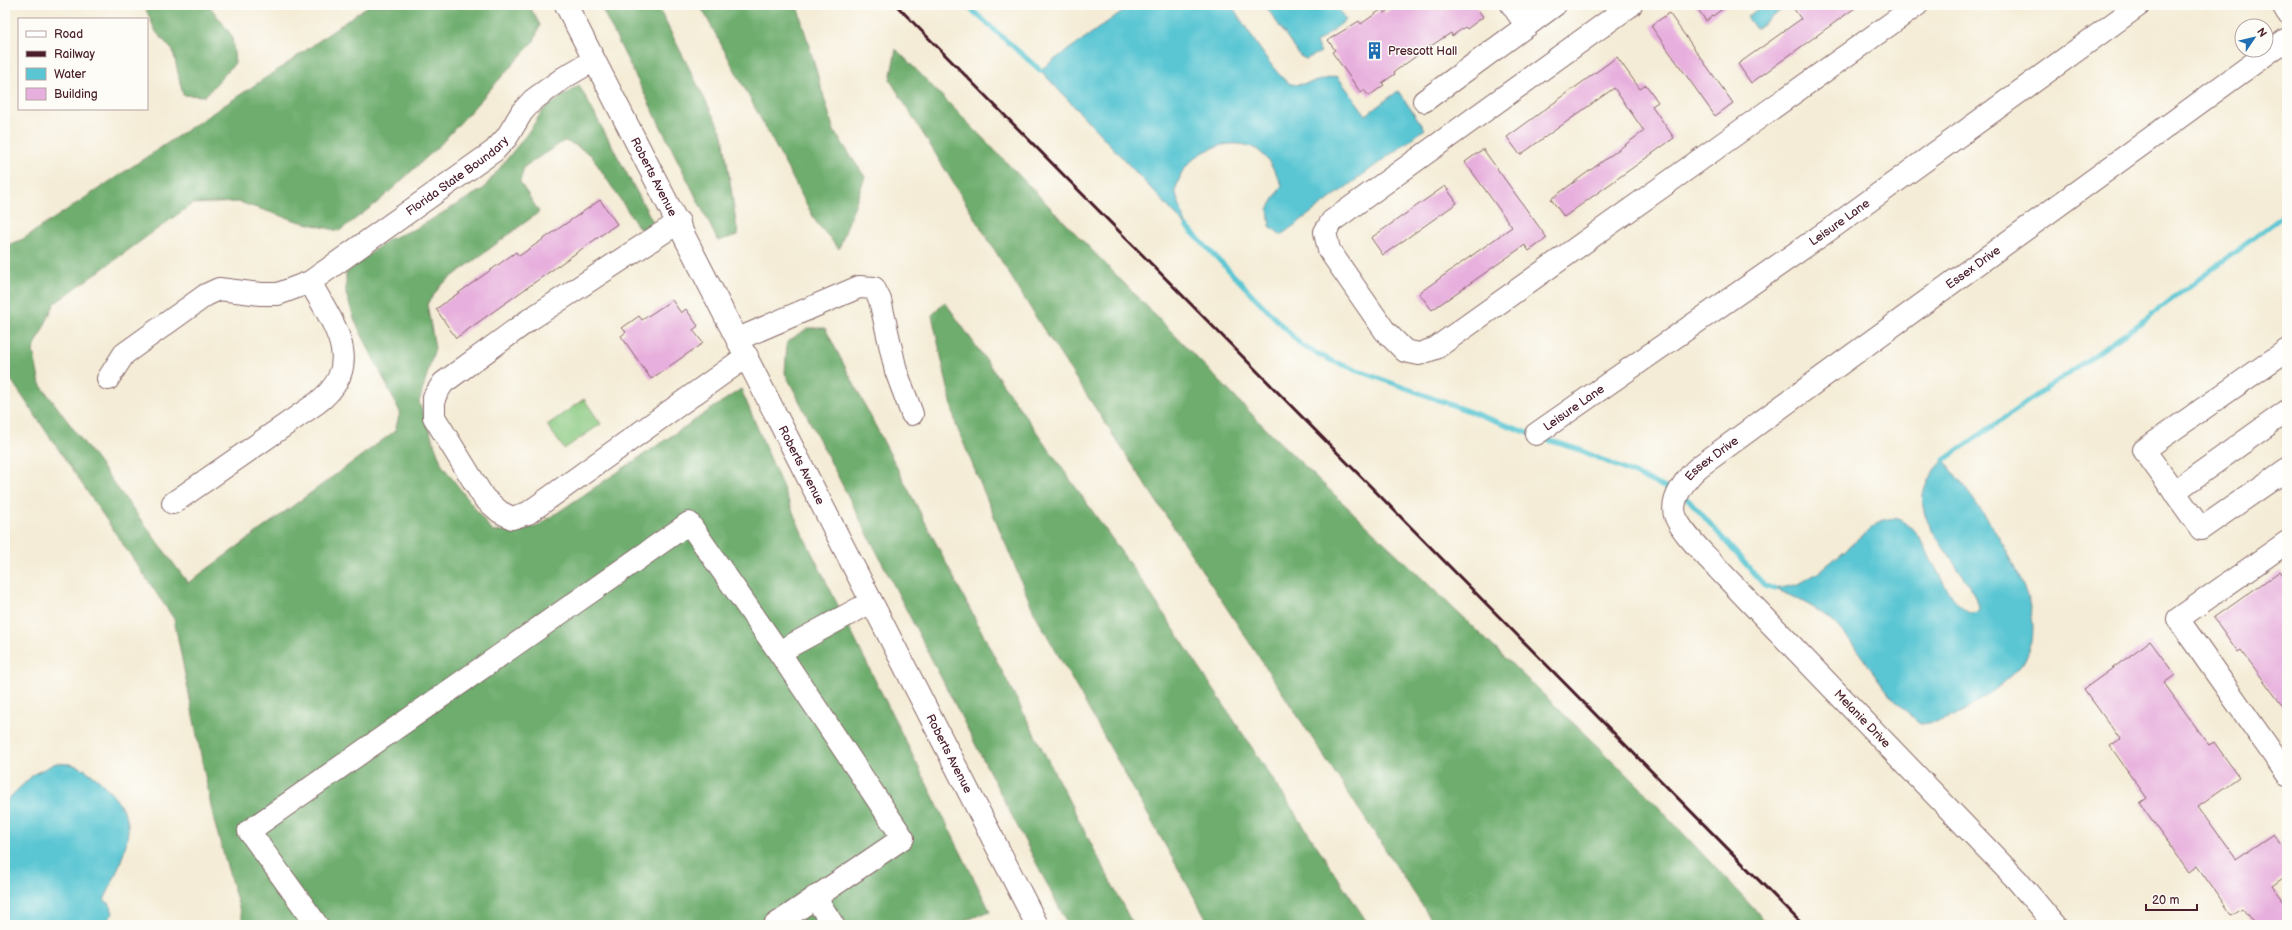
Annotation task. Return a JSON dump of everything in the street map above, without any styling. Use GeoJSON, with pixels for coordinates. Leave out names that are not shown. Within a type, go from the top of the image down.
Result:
{"type":"FeatureCollection","features":[{"type":"Feature","properties":{"kind":"street","name":"Roberts Avenue"},"geometry":{"type":"LineString","coordinates":[[566,5],[679,222],[871,602],[1037,925]]}},
{"type":"Feature","properties":{"kind":"street"},"geometry":{"type":"LineString","coordinates":[[1512,5],[1527,26]]}},
{"type":"Feature","properties":{"kind":"street"},"geometry":{"type":"LineString","coordinates":[[1424,101],[1555,5]]}},
{"type":"Feature","properties":{"kind":"street"},"geometry":{"type":"LineString","coordinates":[[1631,5],[1332,221],[1325,232],[1329,250],[1385,331],[1405,351],[1418,354],[1436,348],[1917,5]]}},
{"type":"Feature","properties":{"kind":"street","name":"Leisure Lane"},"geometry":{"type":"LineString","coordinates":[[1536,434],[1836,225],[2139,5]]}},
{"type":"Feature","properties":{"kind":"street"},"geometry":{"type":"LineString","coordinates":[[2283,5],[2287,12]]}},
{"type":"Feature","properties":{"kind":"street","name":"Essex Drive"},"geometry":{"type":"LineString","coordinates":[[1677,500],[1690,474],[1700,466],[2287,40]]}},
{"type":"Feature","properties":{"kind":"street","name":"Florida State Boundary"},"geometry":{"type":"LineString","coordinates":[[108,379],[124,354],[206,295],[219,289],[261,294],[278,294],[310,282],[494,151],[507,137],[522,112],[533,100],[565,77],[594,60]]}},
{"type":"Feature","properties":{"kind":"street"},"geometry":{"type":"LineString","coordinates":[[679,222],[529,320],[443,383],[434,397],[434,417],[484,498],[500,512],[512,518],[528,513],[742,348],[859,287],[874,288],[880,300],[896,371],[912,414]]}},
{"type":"Feature","properties":{"kind":"street"},"geometry":{"type":"LineString","coordinates":[[173,503],[317,403],[330,393],[339,380],[344,366],[344,351],[339,335],[310,282]]}},
{"type":"Feature","properties":{"kind":"street"},"geometry":{"type":"LineString","coordinates":[[2287,350],[2144,450],[2201,529],[2287,469]]}},
{"type":"Feature","properties":{"kind":"street"},"geometry":{"type":"LineString","coordinates":[[2174,492],[2287,410]]}},
{"type":"Feature","properties":{"kind":"street","name":"Melanie Drive"},"geometry":{"type":"LineString","coordinates":[[1677,500],[1679,522],[1720,571],[2018,880],[2055,925]]}},
{"type":"Feature","properties":{"kind":"street"},"geometry":{"type":"LineString","coordinates":[[317,925],[249,831],[688,522],[779,652],[903,838],[815,896],[775,925]]}},
{"type":"Feature","properties":{"kind":"street"},"geometry":{"type":"LineString","coordinates":[[2287,542],[2178,619],[2287,774]]}},
{"type":"Feature","properties":{"kind":"street"},"geometry":{"type":"LineString","coordinates":[[779,652],[871,602]]}},
{"type":"Feature","properties":{"kind":"street"},"geometry":{"type":"LineString","coordinates":[[815,896],[833,925]]}},
{"type":"Feature","properties":{"kind":"green space"},"geometry":{"type":"Polygon","coordinates":[[[144,5],[209,5],[232,36],[235,63],[205,96],[183,95],[173,51],[156,32],[144,5]]]}},
{"type":"Feature","properties":{"kind":"green space"},"geometry":{"type":"Polygon","coordinates":[[[369,5],[529,5],[540,25],[534,41],[439,146],[378,202],[339,231],[297,221],[239,202],[192,204],[55,303],[33,350],[40,384],[188,583],[395,431],[400,412],[355,321],[346,294],[346,273],[387,240],[417,228],[483,189],[527,134],[544,109],[579,85],[653,222],[643,230],[639,228],[591,155],[575,145],[564,141],[524,167],[520,182],[539,212],[441,285],[427,304],[435,348],[419,402],[442,465],[493,532],[536,527],[741,389],[802,533],[990,911],[954,925],[244,925],[214,821],[174,619],[5,371],[5,246],[23,239],[288,63],[369,5]]]}},
{"type":"Feature","properties":{"kind":"green space"},"geometry":{"type":"Polygon","coordinates":[[[600,5],[657,5],[723,135],[738,235],[718,241],[600,5]]]}},
{"type":"Feature","properties":{"kind":"green space"},"geometry":{"type":"Polygon","coordinates":[[[700,5],[797,5],[834,131],[865,177],[839,249],[816,222],[700,5]]]}},
{"type":"Feature","properties":{"kind":"green space"},"geometry":{"type":"Polygon","coordinates":[[[896,49],[1271,434],[1636,783],[1769,925],[1435,925],[1042,327],[890,80],[896,49]]]}},
{"type":"Feature","properties":{"kind":"green space"},"geometry":{"type":"Polygon","coordinates":[[[945,302],[1146,587],[1369,925],[1210,925],[1034,612],[956,425],[932,315],[945,302]]]}},
{"type":"Feature","properties":{"kind":"green space"},"geometry":{"type":"Polygon","coordinates":[[[808,328],[825,328],[1133,925],[1068,925],[785,373],[787,342],[808,328]]]}},
{"type":"Feature","properties":{"kind":"green space"},"geometry":{"type":"Polygon","coordinates":[[[584,399],[601,424],[564,449],[547,425],[584,399]]]}},
{"type":"Feature","properties":{"kind":"water"},"geometry":{"type":"Polygon","coordinates":[[[1131,5],[1231,5],[1268,61],[1284,80],[1295,85],[1337,76],[1366,115],[1398,91],[1425,129],[1281,235],[1270,226],[1268,209],[1282,185],[1274,169],[1266,158],[1262,153],[1252,147],[1243,145],[1234,144],[1216,147],[1199,155],[1191,161],[1180,176],[1175,191],[1187,227],[1040,70],[1131,5]]]}},
{"type":"Feature","properties":{"kind":"water"},"geometry":{"type":"Polygon","coordinates":[[[1265,5],[1335,5],[1346,20],[1316,43],[1321,52],[1306,59],[1300,56],[1265,5]]]}},
{"type":"Feature","properties":{"kind":"water"},"geometry":{"type":"Polygon","coordinates":[[[1763,5],[1777,5],[1781,10],[1756,29],[1747,17],[1763,5]]]}},
{"type":"Feature","properties":{"kind":"water"},"geometry":{"type":"Polygon","coordinates":[[[1944,460],[1990,524],[2006,551],[2020,578],[2029,604],[2033,629],[2029,651],[2023,663],[2004,682],[1976,703],[1951,717],[1920,724],[1896,701],[1848,638],[1831,620],[1808,604],[1775,589],[1799,584],[1819,572],[1880,521],[1896,519],[1901,520],[1911,527],[1919,537],[1949,592],[1958,604],[1969,613],[1977,612],[1979,608],[1976,596],[1930,526],[1925,515],[1923,494],[1926,483],[1933,472],[1944,460]]]}},
{"type":"Feature","properties":{"kind":"water"},"geometry":{"type":"Polygon","coordinates":[[[56,763],[72,764],[98,779],[113,795],[124,811],[128,827],[125,849],[117,872],[104,900],[111,906],[113,914],[108,919],[92,925],[5,925],[5,802],[34,774],[56,763]]]}},
{"type":"Feature","properties":{"kind":"building","name":"Prescott Hall"},"geometry":{"type":"Polygon","coordinates":[[[1396,5],[1475,5],[1483,17],[1467,29],[1465,27],[1452,36],[1451,33],[1429,47],[1394,72],[1395,74],[1382,83],[1384,85],[1369,96],[1364,90],[1361,93],[1332,52],[1335,50],[1328,40],[1359,21],[1361,24],[1382,9],[1385,13],[1396,5]]]}},
{"type":"Feature","properties":{"kind":"building"},"geometry":{"type":"Polygon","coordinates":[[[1695,5],[1728,5],[1706,21],[1695,5]]]}},
{"type":"Feature","properties":{"kind":"building"},"geometry":{"type":"Polygon","coordinates":[[[1791,5],[1859,5],[1751,83],[1738,64],[1801,19],[1791,5]]]}},
{"type":"Feature","properties":{"kind":"building"},"geometry":{"type":"Polygon","coordinates":[[[1669,13],[1733,103],[1715,116],[1651,26],[1669,13]]]}},
{"type":"Feature","properties":{"kind":"building"},"geometry":{"type":"Polygon","coordinates":[[[1617,57],[1640,89],[1646,85],[1658,102],[1652,106],[1674,138],[1564,217],[1551,199],[1644,131],[1614,88],[1520,155],[1507,137],[1617,57]]]}},
{"type":"Feature","properties":{"kind":"building"},"geometry":{"type":"Polygon","coordinates":[[[1483,149],[1547,238],[1529,251],[1525,245],[1432,310],[1419,293],[1512,227],[1465,162],[1483,149]]]}},
{"type":"Feature","properties":{"kind":"building"},"geometry":{"type":"Polygon","coordinates":[[[1445,186],[1457,203],[1383,255],[1371,238],[1445,186]]]}},
{"type":"Feature","properties":{"kind":"building"},"geometry":{"type":"Polygon","coordinates":[[[600,200],[617,224],[456,338],[436,309],[516,252],[519,256],[600,200]]]}},
{"type":"Feature","properties":{"kind":"building"},"geometry":{"type":"Polygon","coordinates":[[[672,300],[681,313],[686,309],[698,326],[693,330],[703,343],[651,379],[621,336],[626,332],[622,328],[639,316],[642,320],[672,300]]]}},
{"type":"Feature","properties":{"kind":"building"},"geometry":{"type":"Polygon","coordinates":[[[2280,571],[2287,581],[2287,712],[2241,650],[2238,652],[2214,618],[2280,571]]]}},
{"type":"Feature","properties":{"kind":"building"},"geometry":{"type":"Polygon","coordinates":[[[2150,641],[2175,675],[2164,683],[2209,745],[2214,742],[2239,777],[2198,806],[2236,859],[2273,834],[2287,853],[2287,875],[2272,886],[2287,906],[2287,925],[2255,925],[2242,908],[2232,915],[2197,866],[2189,872],[2140,803],[2147,798],[2110,746],[2120,739],[2084,689],[2150,641]]]}},
{"type":"Feature","properties":{"kind":"waterway"},"geometry":{"type":"LineString","coordinates":[[966,5],[1040,70]]}},
{"type":"Feature","properties":{"kind":"waterway"},"geometry":{"type":"LineString","coordinates":[[1944,460],[2139,324],[2287,213]]}},
{"type":"Feature","properties":{"kind":"waterway"},"geometry":{"type":"LineString","coordinates":[[1187,227],[1302,346],[1332,361],[1531,434]]}},
{"type":"Feature","properties":{"kind":"waterway"},"geometry":{"type":"LineString","coordinates":[[1542,438],[1580,450],[1673,491]]}},
{"type":"Feature","properties":{"kind":"waterway"},"geometry":{"type":"LineString","coordinates":[[1682,496],[1690,501],[1765,586],[1775,589]]}},
{"type":"Feature","properties":{"kind":"railway"},"geometry":{"type":"LineString","coordinates":[[896,5],[1803,925]]}},
{"type":"Feature","properties":{"kind":"place","name":"Prescott Hall"},"geometry":{"type":"Point","coordinates":[1375,51]}}]}
